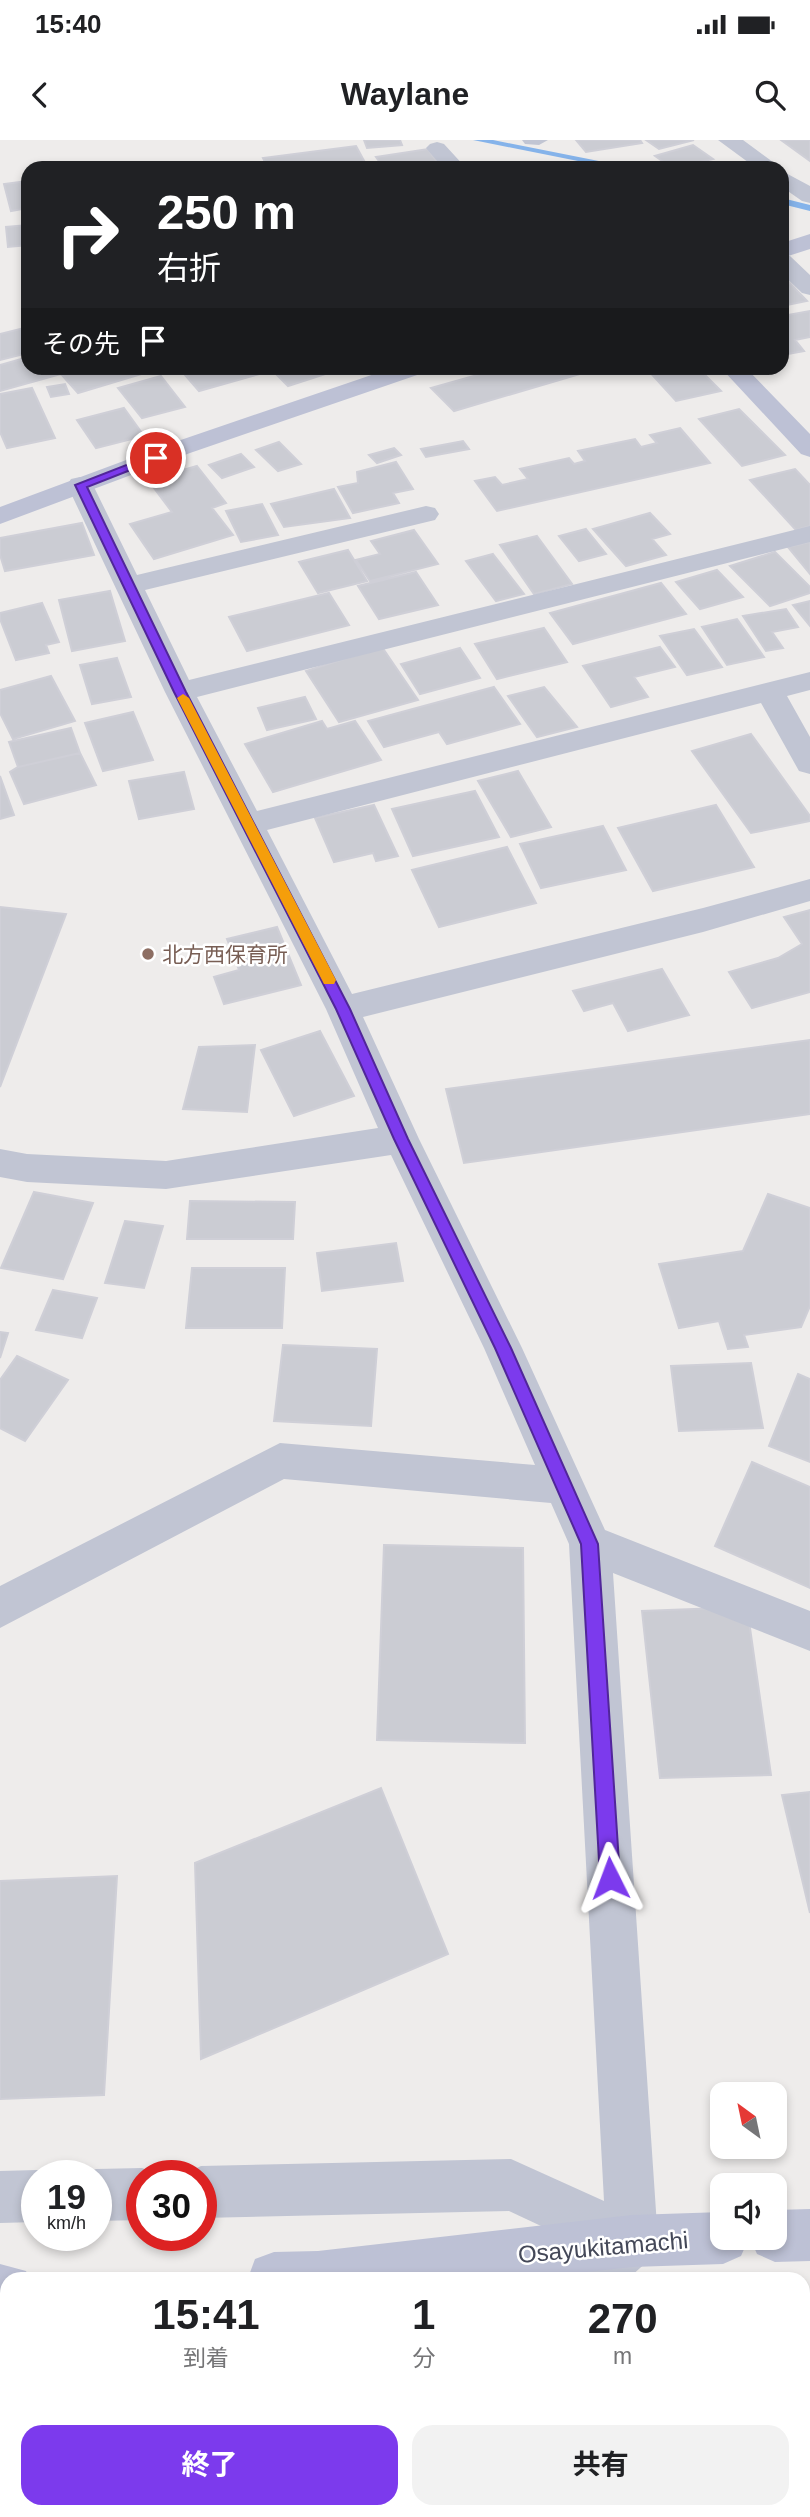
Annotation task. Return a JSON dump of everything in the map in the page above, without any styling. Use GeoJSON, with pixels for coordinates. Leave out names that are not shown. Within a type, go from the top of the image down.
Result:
{"type":"FeatureCollection","features":[{"type":"Feature","properties":{"kind":"street"},"geometry":{"type":"LineString","coordinates":[[729,140],[760,161]]}},
{"type":"Feature","properties":{"kind":"street"},"geometry":{"type":"LineString","coordinates":[[437,148],[449,161]]}},
{"type":"Feature","properties":{"kind":"street"},"geometry":{"type":"LineString","coordinates":[[789,182],[810,196]]}},
{"type":"Feature","properties":{"kind":"street"},"geometry":{"type":"LineString","coordinates":[[789,248],[810,241]]}},
{"type":"Feature","properties":{"kind":"street"},"geometry":{"type":"LineString","coordinates":[[789,268],[810,288]]}},
{"type":"Feature","properties":{"kind":"street"},"geometry":{"type":"LineString","coordinates":[[0,516],[80,485],[394,375]]}},
{"type":"Feature","properties":{"kind":"street"},"geometry":{"type":"LineString","coordinates":[[740,375],[810,449]]}},
{"type":"Feature","properties":{"kind":"street"},"geometry":{"type":"LineString","coordinates":[[80,485],[180,692],[343,1009],[401,1139],[503,1348],[590,1544],[632,2241]]}},
{"type":"Feature","properties":{"kind":"street"},"geometry":{"type":"LineString","coordinates":[[127,586],[426,514]]}},
{"type":"Feature","properties":{"kind":"street"},"geometry":{"type":"LineString","coordinates":[[180,692],[810,534]]}},
{"type":"Feature","properties":{"kind":"street"},"geometry":{"type":"LineString","coordinates":[[249,824],[810,681]]}},
{"type":"Feature","properties":{"kind":"street"},"geometry":{"type":"LineString","coordinates":[[769,692],[810,764]]}},
{"type":"Feature","properties":{"kind":"street"},"geometry":{"type":"LineString","coordinates":[[343,1009],[704,920],[810,890]]}},
{"type":"Feature","properties":{"kind":"street"},"geometry":{"type":"LineString","coordinates":[[0,1163],[27,1168],[166,1175],[401,1139]]}},
{"type":"Feature","properties":{"kind":"street"},"geometry":{"type":"LineString","coordinates":[[0,1608],[280,1461],[564,1486]]}},
{"type":"Feature","properties":{"kind":"street"},"geometry":{"type":"LineString","coordinates":[[590,1544],[810,1631]]}},
{"type":"Feature","properties":{"kind":"street"},"geometry":{"type":"LineString","coordinates":[[217,2192],[511,2185],[632,2241]]}},
{"type":"Feature","properties":{"kind":"street"},"geometry":{"type":"LineString","coordinates":[[0,2197],[21,2196]]}},
{"type":"Feature","properties":{"kind":"street"},"geometry":{"type":"LineString","coordinates":[[787,2236],[810,2235]]}},
{"type":"Feature","properties":{"kind":"street","name":"Osayukitamachi"},"geometry":{"type":"LineString","coordinates":[[350,2272],[632,2241],[710,2238]]}},
{"type":"Feature","properties":{"kind":"street"},"geometry":{"type":"LineString","coordinates":[[597,2272],[632,2241]]}},
{"type":"Feature","properties":{"kind":"lane"},"geometry":{"type":"LineString","coordinates":[[531,140],[539,140]]}},
{"type":"Feature","properties":{"kind":"building"},"geometry":{"type":"Polygon","coordinates":[[[364,140],[400,140],[402,145],[367,148],[364,140]]]}},
{"type":"Feature","properties":{"kind":"building"},"geometry":{"type":"Polygon","coordinates":[[[576,140],[640,140],[642,143],[586,152],[576,140]]]}},
{"type":"Feature","properties":{"kind":"building"},"geometry":{"type":"Polygon","coordinates":[[[646,140],[694,140],[659,149],[646,140]]]}},
{"type":"Feature","properties":{"kind":"building"},"geometry":{"type":"Polygon","coordinates":[[[781,140],[810,140],[810,161],[781,140]]]}},
{"type":"Feature","properties":{"kind":"building"},"geometry":{"type":"Polygon","coordinates":[[[693,145],[713,159],[662,161],[655,156],[693,145]]]}},
{"type":"Feature","properties":{"kind":"building"},"geometry":{"type":"Polygon","coordinates":[[[356,146],[364,161],[264,161],[263,158],[356,146]]]}},
{"type":"Feature","properties":{"kind":"building"},"geometry":{"type":"Polygon","coordinates":[[[428,149],[436,161],[379,161],[376,157],[428,149]]]}},
{"type":"Feature","properties":{"kind":"building"},"geometry":{"type":"Polygon","coordinates":[[[21,182],[21,209],[11,211],[4,184],[21,182]]]}},
{"type":"Feature","properties":{"kind":"building"},"geometry":{"type":"Polygon","coordinates":[[[21,226],[21,246],[8,247],[6,227],[21,226]]]}},
{"type":"Feature","properties":{"kind":"building"},"geometry":{"type":"Polygon","coordinates":[[[789,282],[807,301],[789,305],[789,282]]]}},
{"type":"Feature","properties":{"kind":"building"},"geometry":{"type":"Polygon","coordinates":[[[810,311],[810,337],[795,340],[804,351],[789,354],[789,315],[810,311]]]}},
{"type":"Feature","properties":{"kind":"building"},"geometry":{"type":"Polygon","coordinates":[[[21,329],[21,355],[0,360],[0,334],[21,329]]]}},
{"type":"Feature","properties":{"kind":"building"},"geometry":{"type":"Polygon","coordinates":[[[21,359],[21,375],[57,375],[0,391],[0,365],[21,359]]]}},
{"type":"Feature","properties":{"kind":"building"},"geometry":{"type":"Polygon","coordinates":[[[62,375],[138,375],[78,393],[62,375]]]}},
{"type":"Feature","properties":{"kind":"building"},"geometry":{"type":"Polygon","coordinates":[[[185,375],[256,375],[199,391],[185,375]]]}},
{"type":"Feature","properties":{"kind":"building"},"geometry":{"type":"Polygon","coordinates":[[[277,375],[322,375],[288,386],[277,375]]]}},
{"type":"Feature","properties":{"kind":"building"},"geometry":{"type":"Polygon","coordinates":[[[477,375],[576,375],[454,411],[431,388],[477,375]]]}},
{"type":"Feature","properties":{"kind":"building"},"geometry":{"type":"Polygon","coordinates":[[[652,375],[705,375],[721,391],[676,401],[652,375]]]}},
{"type":"Feature","properties":{"kind":"building"},"geometry":{"type":"Polygon","coordinates":[[[161,376],[185,407],[142,418],[118,388],[161,376]]]}},
{"type":"Feature","properties":{"kind":"building"},"geometry":{"type":"Polygon","coordinates":[[[65,384],[69,394],[51,397],[47,387],[65,384]]]}},
{"type":"Feature","properties":{"kind":"building"},"geometry":{"type":"Polygon","coordinates":[[[32,388],[55,438],[7,448],[0,432],[0,394],[32,388]]]}},
{"type":"Feature","properties":{"kind":"building"},"geometry":{"type":"Polygon","coordinates":[[[124,408],[144,436],[96,448],[77,420],[124,408]]]}},
{"type":"Feature","properties":{"kind":"building"},"geometry":{"type":"Polygon","coordinates":[[[739,409],[785,455],[742,466],[699,419],[739,409]]]}},
{"type":"Feature","properties":{"kind":"building"},"geometry":{"type":"Polygon","coordinates":[[[680,428],[710,463],[497,511],[475,481],[495,477],[502,485],[528,479],[520,469],[569,458],[574,464],[585,461],[578,451],[635,439],[641,447],[657,443],[650,435],[680,428]]]}},
{"type":"Feature","properties":{"kind":"building"},"geometry":{"type":"Polygon","coordinates":[[[463,441],[469,449],[426,457],[421,449],[463,441]]]}},
{"type":"Feature","properties":{"kind":"building"},"geometry":{"type":"Polygon","coordinates":[[[279,442],[301,464],[278,471],[256,450],[279,442]]]}},
{"type":"Feature","properties":{"kind":"building"},"geometry":{"type":"Polygon","coordinates":[[[394,448],[401,455],[377,463],[369,455],[394,448]]]}},
{"type":"Feature","properties":{"kind":"building"},"geometry":{"type":"Polygon","coordinates":[[[241,454],[254,467],[222,478],[209,465],[241,454]]]}},
{"type":"Feature","properties":{"kind":"building"},"geometry":{"type":"Polygon","coordinates":[[[396,462],[413,489],[393,493],[399,503],[353,513],[338,487],[358,483],[357,472],[396,462]]]}},
{"type":"Feature","properties":{"kind":"building"},"geometry":{"type":"Polygon","coordinates":[[[197,466],[226,503],[212,508],[233,535],[154,559],[130,524],[172,512],[148,480],[197,466]]]}},
{"type":"Feature","properties":{"kind":"building"},"geometry":{"type":"Polygon","coordinates":[[[795,469],[810,485],[810,526],[796,530],[750,480],[795,469]]]}},
{"type":"Feature","properties":{"kind":"building"},"geometry":{"type":"Polygon","coordinates":[[[334,489],[350,518],[284,527],[271,504],[334,489]]]}},
{"type":"Feature","properties":{"kind":"building"},"geometry":{"type":"Polygon","coordinates":[[[262,504],[278,535],[241,542],[226,511],[262,504]]]}},
{"type":"Feature","properties":{"kind":"building"},"geometry":{"type":"Polygon","coordinates":[[[650,513],[670,534],[652,539],[666,555],[626,566],[593,529],[650,513]]]}},
{"type":"Feature","properties":{"kind":"building"},"geometry":{"type":"Polygon","coordinates":[[[82,523],[94,555],[5,571],[0,555],[0,538],[82,523]]]}},
{"type":"Feature","properties":{"kind":"building"},"geometry":{"type":"Polygon","coordinates":[[[586,529],[606,554],[579,561],[559,536],[586,529]]]}},
{"type":"Feature","properties":{"kind":"building"},"geometry":{"type":"Polygon","coordinates":[[[414,530],[438,564],[370,581],[356,560],[380,554],[371,541],[414,530]]]}},
{"type":"Feature","properties":{"kind":"building"},"geometry":{"type":"Polygon","coordinates":[[[537,536],[572,584],[534,594],[500,545],[537,536]]]}},
{"type":"Feature","properties":{"kind":"building"},"geometry":{"type":"Polygon","coordinates":[[[810,542],[810,574],[788,547],[810,542]]]}},
{"type":"Feature","properties":{"kind":"building"},"geometry":{"type":"Polygon","coordinates":[[[348,550],[367,581],[318,593],[299,562],[348,550]]]}},
{"type":"Feature","properties":{"kind":"building"},"geometry":{"type":"Polygon","coordinates":[[[775,552],[810,587],[810,593],[770,606],[730,566],[775,552]]]}},
{"type":"Feature","properties":{"kind":"building"},"geometry":{"type":"Polygon","coordinates":[[[493,554],[524,594],[496,601],[466,561],[493,554]]]}},
{"type":"Feature","properties":{"kind":"building"},"geometry":{"type":"Polygon","coordinates":[[[717,570],[743,597],[700,609],[676,582],[717,570]]]}},
{"type":"Feature","properties":{"kind":"building"},"geometry":{"type":"Polygon","coordinates":[[[416,572],[438,605],[379,619],[358,586],[416,572]]]}},
{"type":"Feature","properties":{"kind":"building"},"geometry":{"type":"Polygon","coordinates":[[[661,583],[686,614],[573,644],[550,613],[661,583]]]}},
{"type":"Feature","properties":{"kind":"building"},"geometry":{"type":"Polygon","coordinates":[[[110,591],[125,641],[72,651],[59,600],[110,591]]]}},
{"type":"Feature","properties":{"kind":"building"},"geometry":{"type":"Polygon","coordinates":[[[329,593],[349,625],[247,651],[229,617],[329,593]]]}},
{"type":"Feature","properties":{"kind":"building"},"geometry":{"type":"Polygon","coordinates":[[[810,601],[810,626],[793,605],[810,601]]]}},
{"type":"Feature","properties":{"kind":"building"},"geometry":{"type":"Polygon","coordinates":[[[42,603],[59,642],[46,645],[49,653],[16,660],[0,613],[42,603]]]}},
{"type":"Feature","properties":{"kind":"building"},"geometry":{"type":"Polygon","coordinates":[[[786,609],[798,627],[772,632],[783,648],[766,651],[743,616],[786,609]]]}},
{"type":"Feature","properties":{"kind":"building"},"geometry":{"type":"Polygon","coordinates":[[[737,619],[764,657],[727,665],[702,627],[737,619]]]}},
{"type":"Feature","properties":{"kind":"building"},"geometry":{"type":"Polygon","coordinates":[[[544,628],[567,662],[497,679],[475,644],[544,628]]]}},
{"type":"Feature","properties":{"kind":"building"},"geometry":{"type":"Polygon","coordinates":[[[694,629],[722,667],[687,675],[660,636],[694,629]]]}},
{"type":"Feature","properties":{"kind":"building"},"geometry":{"type":"Polygon","coordinates":[[[382,647],[418,700],[339,722],[306,671],[382,647]]]}},
{"type":"Feature","properties":{"kind":"building"},"geometry":{"type":"Polygon","coordinates":[[[660,647],[675,667],[634,677],[648,697],[611,707],[583,666],[660,647]]]}},
{"type":"Feature","properties":{"kind":"building"},"geometry":{"type":"Polygon","coordinates":[[[460,648],[480,678],[420,694],[401,664],[460,648]]]}},
{"type":"Feature","properties":{"kind":"building"},"geometry":{"type":"Polygon","coordinates":[[[117,658],[131,697],[92,704],[80,665],[117,658]]]}},
{"type":"Feature","properties":{"kind":"building"},"geometry":{"type":"Polygon","coordinates":[[[51,676],[75,721],[13,739],[0,713],[0,690],[51,676]]]}},
{"type":"Feature","properties":{"kind":"building"},"geometry":{"type":"Polygon","coordinates":[[[494,687],[520,724],[447,744],[439,732],[384,747],[368,721],[494,687]]]}},
{"type":"Feature","properties":{"kind":"building"},"geometry":{"type":"Polygon","coordinates":[[[544,687],[577,727],[537,737],[508,696],[544,687]]]}},
{"type":"Feature","properties":{"kind":"building"},"geometry":{"type":"Polygon","coordinates":[[[305,697],[316,719],[267,730],[258,708],[305,697]]]}},
{"type":"Feature","properties":{"kind":"building"},"geometry":{"type":"Polygon","coordinates":[[[133,712],[153,760],[103,771],[85,723],[133,712]]]}},
{"type":"Feature","properties":{"kind":"building"},"geometry":{"type":"Polygon","coordinates":[[[322,721],[327,729],[355,721],[381,760],[273,792],[245,744],[322,721]]]}},
{"type":"Feature","properties":{"kind":"building"},"geometry":{"type":"Polygon","coordinates":[[[71,728],[80,753],[18,767],[9,742],[71,728]]]}},
{"type":"Feature","properties":{"kind":"building"},"geometry":{"type":"Polygon","coordinates":[[[751,734],[810,816],[810,821],[751,833],[692,751],[751,734]]]}},
{"type":"Feature","properties":{"kind":"building"},"geometry":{"type":"Polygon","coordinates":[[[80,753],[96,785],[24,804],[10,772],[18,767],[80,753]]]}},
{"type":"Feature","properties":{"kind":"building"},"geometry":{"type":"Polygon","coordinates":[[[518,771],[551,827],[511,837],[478,781],[518,771]]]}},
{"type":"Feature","properties":{"kind":"building"},"geometry":{"type":"Polygon","coordinates":[[[184,772],[194,809],[139,819],[129,781],[184,772]]]}},
{"type":"Feature","properties":{"kind":"building"},"geometry":{"type":"Polygon","coordinates":[[[0,776],[14,815],[0,819],[0,776]]]}},
{"type":"Feature","properties":{"kind":"building"},"geometry":{"type":"Polygon","coordinates":[[[475,791],[499,837],[413,856],[392,809],[475,791]]]}},
{"type":"Feature","properties":{"kind":"building"},"geometry":{"type":"Polygon","coordinates":[[[374,805],[398,856],[376,861],[373,853],[334,862],[315,818],[374,805]]]}},
{"type":"Feature","properties":{"kind":"building"},"geometry":{"type":"Polygon","coordinates":[[[716,805],[754,867],[653,891],[618,828],[716,805]]]}},
{"type":"Feature","properties":{"kind":"building"},"geometry":{"type":"Polygon","coordinates":[[[603,826],[626,870],[541,888],[520,844],[603,826]]]}},
{"type":"Feature","properties":{"kind":"building"},"geometry":{"type":"Polygon","coordinates":[[[507,847],[536,903],[439,927],[412,870],[507,847]]]}},
{"type":"Feature","properties":{"kind":"building"},"geometry":{"type":"Polygon","coordinates":[[[0,907],[66,914],[0,1087],[0,907]]]}},
{"type":"Feature","properties":{"kind":"building"},"geometry":{"type":"Polygon","coordinates":[[[810,910],[810,992],[752,1008],[729,972],[778,958],[802,944],[784,917],[810,910]]]}},
{"type":"Feature","properties":{"kind":"building"},"geometry":{"type":"Polygon","coordinates":[[[277,927],[301,985],[224,1004],[214,977],[239,970],[227,939],[277,927]]]}},
{"type":"Feature","properties":{"kind":"building"},"geometry":{"type":"Polygon","coordinates":[[[662,969],[689,1015],[628,1031],[613,1003],[584,1011],[573,991],[662,969]]]}},
{"type":"Feature","properties":{"kind":"building"},"geometry":{"type":"Polygon","coordinates":[[[320,1031],[354,1096],[294,1116],[261,1050],[320,1031]]]}},
{"type":"Feature","properties":{"kind":"building"},"geometry":{"type":"Polygon","coordinates":[[[810,1040],[810,1114],[464,1163],[446,1089],[810,1040]]]}},
{"type":"Feature","properties":{"kind":"building"},"geometry":{"type":"Polygon","coordinates":[[[255,1045],[247,1112],[183,1109],[199,1047],[255,1045]]]}},
{"type":"Feature","properties":{"kind":"building"},"geometry":{"type":"Polygon","coordinates":[[[34,1192],[93,1203],[63,1279],[1,1268],[34,1192]]]}},
{"type":"Feature","properties":{"kind":"building"},"geometry":{"type":"Polygon","coordinates":[[[768,1194],[810,1208],[810,1306],[801,1327],[744,1335],[748,1347],[728,1349],[719,1321],[679,1328],[659,1264],[743,1251],[768,1194]]]}},
{"type":"Feature","properties":{"kind":"building"},"geometry":{"type":"Polygon","coordinates":[[[190,1201],[295,1202],[293,1239],[187,1239],[190,1201]]]}},
{"type":"Feature","properties":{"kind":"building"},"geometry":{"type":"Polygon","coordinates":[[[125,1221],[163,1226],[144,1288],[105,1283],[125,1221]]]}},
{"type":"Feature","properties":{"kind":"building"},"geometry":{"type":"Polygon","coordinates":[[[396,1243],[403,1281],[322,1291],[317,1253],[396,1243]]]}},
{"type":"Feature","properties":{"kind":"building"},"geometry":{"type":"Polygon","coordinates":[[[192,1268],[285,1268],[282,1328],[186,1328],[192,1268]]]}},
{"type":"Feature","properties":{"kind":"building"},"geometry":{"type":"Polygon","coordinates":[[[53,1290],[97,1298],[82,1338],[36,1330],[53,1290]]]}},
{"type":"Feature","properties":{"kind":"building"},"geometry":{"type":"Polygon","coordinates":[[[0,1332],[8,1333],[0,1358],[0,1332]]]}},
{"type":"Feature","properties":{"kind":"building"},"geometry":{"type":"Polygon","coordinates":[[[283,1345],[377,1349],[371,1426],[274,1421],[283,1345]]]}},
{"type":"Feature","properties":{"kind":"building"},"geometry":{"type":"Polygon","coordinates":[[[17,1356],[68,1380],[25,1441],[0,1428],[0,1380],[17,1356]]]}},
{"type":"Feature","properties":{"kind":"building"},"geometry":{"type":"Polygon","coordinates":[[[751,1363],[763,1428],[679,1431],[671,1366],[751,1363]]]}},
{"type":"Feature","properties":{"kind":"building"},"geometry":{"type":"Polygon","coordinates":[[[798,1374],[810,1379],[810,1462],[769,1446],[798,1374]]]}},
{"type":"Feature","properties":{"kind":"building"},"geometry":{"type":"Polygon","coordinates":[[[752,1462],[810,1487],[810,1588],[715,1546],[752,1462]]]}},
{"type":"Feature","properties":{"kind":"building"},"geometry":{"type":"Polygon","coordinates":[[[384,1545],[523,1548],[525,1743],[377,1740],[384,1545]]]}},
{"type":"Feature","properties":{"kind":"building"},"geometry":{"type":"Polygon","coordinates":[[[747,1607],[771,1775],[660,1778],[642,1611],[747,1607]]]}},
{"type":"Feature","properties":{"kind":"building"},"geometry":{"type":"Polygon","coordinates":[[[381,1788],[448,1954],[201,2059],[195,1863],[381,1788]]]}},
{"type":"Feature","properties":{"kind":"building"},"geometry":{"type":"Polygon","coordinates":[[[810,1792],[810,1913],[782,1795],[810,1792]]]}},
{"type":"Feature","properties":{"kind":"building"},"geometry":{"type":"Polygon","coordinates":[[[117,1876],[104,2095],[0,2099],[0,1881],[117,1876]]]}},
{"type":"Feature","properties":{"kind":"waterway"},"geometry":{"type":"LineString","coordinates":[[478,140],[591,161]]}},
{"type":"Feature","properties":{"kind":"waterway"},"geometry":{"type":"LineString","coordinates":[[789,203],[810,208]]}},
{"type":"Feature","properties":{"kind":"slow traffic"},"geometry":{"type":"LineString","coordinates":[[183,698],[329,980]]}},
{"type":"Feature","properties":{"kind":"place","name":"北方西保育所"},"geometry":{"type":"Point","coordinates":[148,954]}},
{"type":"Feature","properties":{"kind":"route"},"geometry":{"type":"LineString","coordinates":[[156,458],[80,485],[180,692],[343,1009],[401,1139],[503,1348],[590,1544],[610,1878]]}}]}
